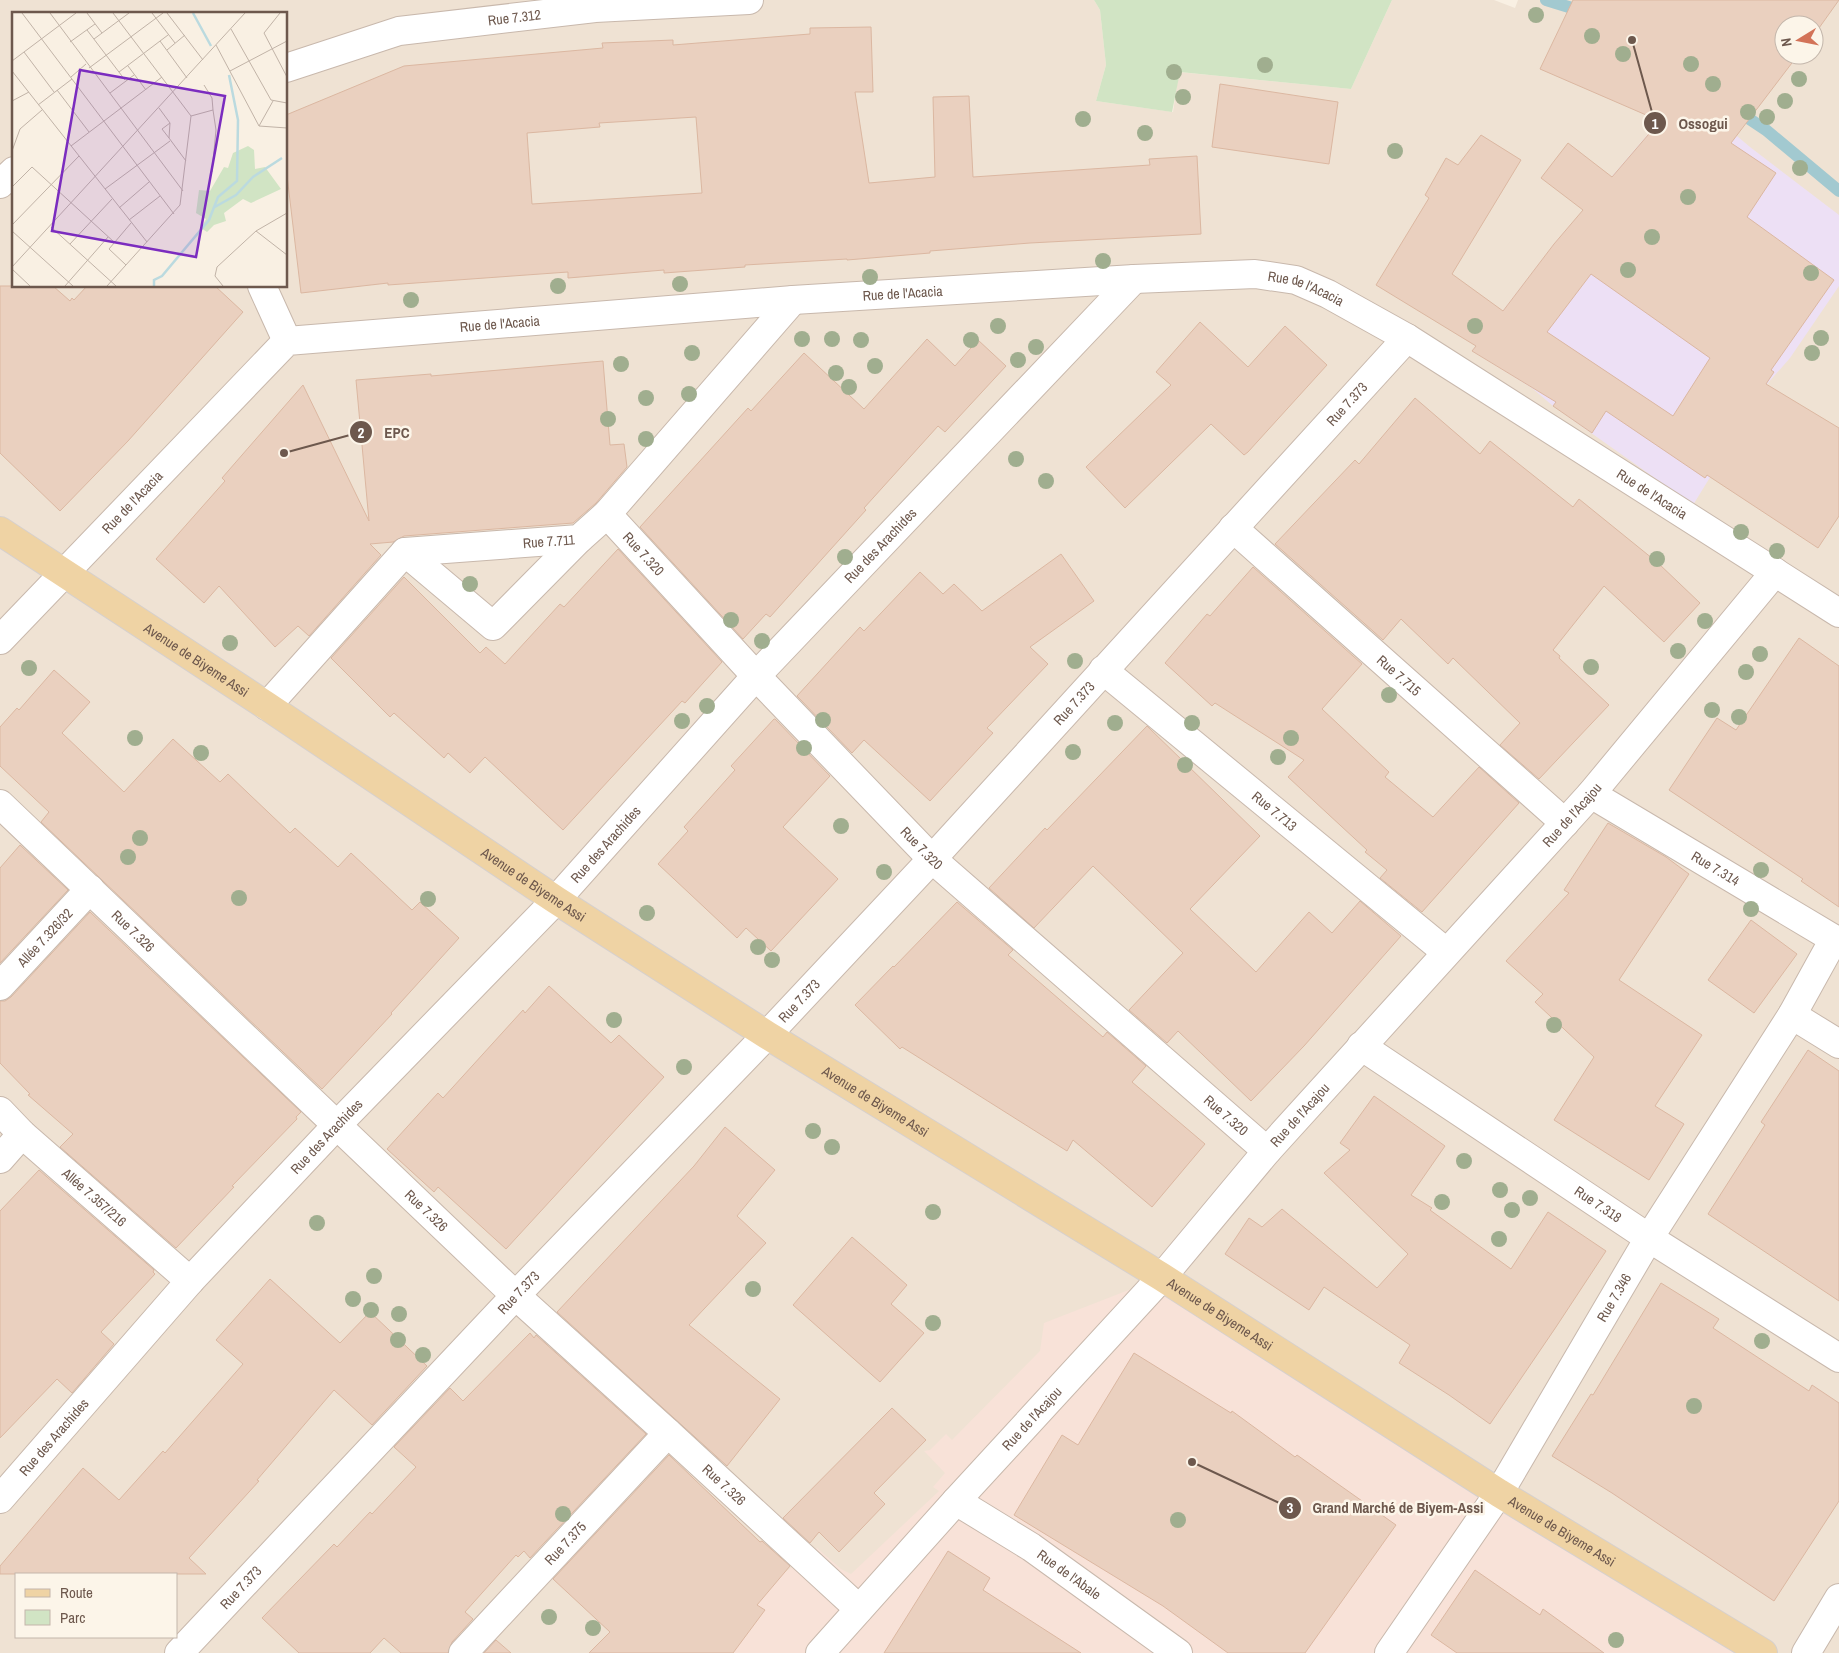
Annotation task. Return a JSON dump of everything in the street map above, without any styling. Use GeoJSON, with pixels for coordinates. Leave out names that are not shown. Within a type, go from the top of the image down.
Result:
{"type":"FeatureCollection","features":[{"type":"Feature","properties":{"kind":"main road","name":"Avenue de Biyeme Assi"},"geometry":{"type":"LineString","coordinates":[[0,531],[267,706],[556,900],[767,1035],[1162,1277],[1499,1493],[1763,1653]]}},
{"type":"Feature","properties":{"kind":"street","name":"Rue 7.312"},"geometry":{"type":"LineString","coordinates":[[288,67],[400,31],[595,8],[750,0]]}},
{"type":"Feature","properties":{"kind":"street"},"geometry":{"type":"LineString","coordinates":[[0,184],[12,173]]}},
{"type":"Feature","properties":{"kind":"street","name":"Rue de l'Acacia"},"geometry":{"type":"LineString","coordinates":[[0,640],[287,341],[793,300],[1134,279],[1254,274],[1296,280],[1328,294],[1407,338],[1839,613]]}},
{"type":"Feature","properties":{"kind":"street","name":"Rue des Arachides"},"geometry":{"type":"LineString","coordinates":[[0,1500],[190,1281],[337,1125],[556,900],[756,676],[1134,279]]}},
{"type":"Feature","properties":{"kind":"street"},"geometry":{"type":"LineString","coordinates":[[263,288],[287,341]]}},
{"type":"Feature","properties":{"kind":"street","name":"Rue 7.711"},"geometry":{"type":"LineString","coordinates":[[405,552],[579,540],[607,514],[793,300]]}},
{"type":"Feature","properties":{"kind":"street","name":"Rue 7.373"},"geometry":{"type":"LineString","coordinates":[[179,1653],[932,859],[1407,338]]}},
{"type":"Feature","properties":{"kind":"street","name":"Rue 7.320"},"geometry":{"type":"LineString","coordinates":[[607,514],[756,676],[932,859],[1267,1151]]}},
{"type":"Feature","properties":{"kind":"street","name":"Rue 7.715"},"geometry":{"type":"LineString","coordinates":[[1233,528],[1565,823]]}},
{"type":"Feature","properties":{"kind":"street"},"geometry":{"type":"LineString","coordinates":[[267,706],[405,552],[492,626],[579,540]]}},
{"type":"Feature","properties":{"kind":"street","name":"Rue de l'Acajou"},"geometry":{"type":"LineString","coordinates":[[820,1653],[956,1501],[1162,1277],[1267,1151],[1591,794],[1775,572]]}},
{"type":"Feature","properties":{"kind":"street","name":"Rue 7.713"},"geometry":{"type":"LineString","coordinates":[[1103,670],[1446,952]]}},
{"type":"Feature","properties":{"kind":"street","name":"Rue 7.314"},"geometry":{"type":"LineString","coordinates":[[1591,794],[1837,940]]}},
{"type":"Feature","properties":{"kind":"street","name":"Rue 7.326"},"geometry":{"type":"LineString","coordinates":[[0,804],[516,1296],[859,1609]]}},
{"type":"Feature","properties":{"kind":"street","name":"Allée 7.326/32"},"geometry":{"type":"LineString","coordinates":[[0,986],[90,889]]}},
{"type":"Feature","properties":{"kind":"street","name":"Rue 7.346"},"geometry":{"type":"LineString","coordinates":[[1388,1653],[1499,1493],[1649,1238],[1792,1015],[1837,940]]}},
{"type":"Feature","properties":{"kind":"street"},"geometry":{"type":"LineString","coordinates":[[1792,1015],[1839,1044]]}},
{"type":"Feature","properties":{"kind":"street","name":"Rue 7.318"},"geometry":{"type":"LineString","coordinates":[[1361,1046],[1649,1238],[1839,1358]]}},
{"type":"Feature","properties":{"kind":"street","name":"Allée 7.357/216"},"geometry":{"type":"LineString","coordinates":[[0,1111],[22,1134],[190,1281]]}},
{"type":"Feature","properties":{"kind":"street"},"geometry":{"type":"LineString","coordinates":[[0,1159],[22,1134]]}},
{"type":"Feature","properties":{"kind":"street","name":"Rue 7.375"},"geometry":{"type":"LineString","coordinates":[[463,1653],[668,1433]]}},
{"type":"Feature","properties":{"kind":"street","name":"Rue de l'Abale"},"geometry":{"type":"LineString","coordinates":[[956,1501],[1032,1547],[1178,1653]]}},
{"type":"Feature","properties":{"kind":"street"},"geometry":{"type":"LineString","coordinates":[[1806,1653],[1839,1598]]}},
{"type":"Feature","properties":{"kind":"shaded area"},"geometry":{"type":"Polygon","coordinates":[[[0,0],[1094,0],[1100,10],[1106,65],[1096,101],[1173,112],[1179,72],[1351,89],[1392,0],[1494,0],[1515,8],[1518,0],[1839,0],[1839,1653],[0,1653],[0,0]]]}},
{"type":"Feature","properties":{"kind":"shaded area"},"geometry":{"type":"Polygon","coordinates":[[[1679,98],[1693,99],[1750,147],[1839,215],[1839,286],[1790,358],[1768,383],[1693,505],[1553,406],[1532,388],[1472,351],[1554,244],[1679,98]]]}},
{"type":"Feature","properties":{"kind":"shaded area"},"geometry":{"type":"Polygon","coordinates":[[[1162,1277],[1763,1653],[733,1653],[765,1610],[757,1605],[783,1574],[817,1548],[841,1569],[851,1574],[939,1491],[933,1487],[945,1473],[924,1451],[930,1450],[946,1434],[952,1440],[1040,1351],[1044,1323],[1162,1277]]]}},
{"type":"Feature","properties":{"kind":"green space"},"geometry":{"type":"Polygon","coordinates":[[[1094,0],[1392,0],[1351,89],[1180,72],[1172,112],[1096,101],[1106,65],[1100,10],[1094,0]]]}},
{"type":"Feature","properties":{"kind":"building"},"geometry":{"type":"Polygon","coordinates":[[[1573,0],[1839,0],[1824,21],[1824,15],[1774,15],[1774,65],[1790,65],[1731,143],[1776,173],[1747,217],[1834,280],[1771,370],[1774,372],[1766,384],[1839,428],[1839,516],[1818,548],[1707,475],[1705,478],[1606,411],[1592,433],[1553,406],[1556,402],[1472,351],[1476,346],[1376,285],[1429,198],[1425,195],[1446,158],[1458,165],[1481,135],[1521,160],[1452,274],[1503,311],[1554,244],[1583,210],[1541,178],[1568,143],[1612,177],[1660,121],[1540,69],[1573,0]],[[1591,274],[1547,332],[1673,416],[1710,358],[1591,274]]]}},
{"type":"Feature","properties":{"kind":"building"},"geometry":{"type":"Polygon","coordinates":[[[871,27],[873,92],[855,92],[869,183],[935,177],[933,97],[969,96],[973,177],[1150,165],[1149,159],[1197,156],[1201,234],[1030,243],[847,260],[745,265],[745,267],[664,273],[664,270],[568,278],[568,272],[388,285],[388,283],[301,293],[288,184],[288,114],[404,66],[603,48],[602,43],[673,40],[673,45],[810,34],[810,28],[871,27]],[[696,117],[599,123],[600,127],[527,133],[532,204],[702,193],[696,117]]]}},
{"type":"Feature","properties":{"kind":"building"},"geometry":{"type":"Polygon","coordinates":[[[1220,84],[1338,102],[1329,164],[1212,147],[1220,84]]]}},
{"type":"Feature","properties":{"kind":"building"},"geometry":{"type":"Polygon","coordinates":[[[0,286],[12,286],[12,288],[55,288],[70,301],[72,298],[74,300],[85,288],[217,288],[243,312],[128,441],[60,511],[0,453],[0,286]]]}},
{"type":"Feature","properties":{"kind":"building"},"geometry":{"type":"Polygon","coordinates":[[[1200,322],[1248,367],[1285,326],[1327,365],[1244,455],[1211,424],[1125,508],[1086,467],[1171,385],[1156,372],[1200,322]]]}},
{"type":"Feature","properties":{"kind":"building"},"geometry":{"type":"Polygon","coordinates":[[[927,339],[955,366],[978,340],[1006,366],[945,432],[938,426],[770,617],[766,614],[743,639],[640,527],[748,408],[751,411],[804,353],[864,409],[927,339]]]}},
{"type":"Feature","properties":{"kind":"building"},"geometry":{"type":"Polygon","coordinates":[[[603,361],[610,445],[624,444],[627,467],[596,503],[573,523],[404,536],[393,542],[370,544],[381,555],[309,636],[298,626],[275,647],[219,586],[204,603],[156,559],[225,481],[222,478],[303,385],[369,521],[356,380],[431,374],[431,376],[603,361]]]}},
{"type":"Feature","properties":{"kind":"building"},"geometry":{"type":"Polygon","coordinates":[[[1415,398],[1480,454],[1490,441],[1573,507],[1579,499],[1658,563],[1700,603],[1664,642],[1604,586],[1553,650],[1560,656],[1559,658],[1609,705],[1539,779],[1500,745],[1520,723],[1453,658],[1448,664],[1401,619],[1383,640],[1275,544],[1355,460],[1359,464],[1415,398]]]}},
{"type":"Feature","properties":{"kind":"building"},"geometry":{"type":"Polygon","coordinates":[[[618,549],[722,662],[685,703],[682,701],[563,830],[485,757],[470,773],[448,753],[444,758],[394,713],[390,717],[331,658],[404,577],[480,653],[486,647],[505,664],[560,604],[564,607],[618,549]]]}},
{"type":"Feature","properties":{"kind":"building"},"geometry":{"type":"Polygon","coordinates":[[[1061,554],[1094,601],[1030,647],[1048,664],[987,728],[993,733],[930,801],[864,740],[852,753],[797,696],[860,627],[864,631],[920,572],[943,594],[954,584],[982,611],[1061,554]]]}},
{"type":"Feature","properties":{"kind":"building"},"geometry":{"type":"Polygon","coordinates":[[[1253,567],[1362,664],[1322,709],[1389,772],[1385,777],[1433,817],[1479,767],[1519,803],[1422,912],[1380,878],[1387,870],[1365,852],[1367,850],[1288,777],[1304,760],[1215,703],[1212,706],[1165,663],[1207,614],[1210,616],[1253,567]]]}},
{"type":"Feature","properties":{"kind":"building"},"geometry":{"type":"Polygon","coordinates":[[[1799,638],[1839,666],[1839,907],[1801,881],[1803,879],[1669,790],[1717,718],[1736,730],[1799,638]]]}},
{"type":"Feature","properties":{"kind":"building"},"geometry":{"type":"Polygon","coordinates":[[[54,670],[90,702],[62,733],[124,792],[173,739],[220,782],[228,774],[290,833],[295,828],[338,867],[351,853],[412,910],[420,902],[459,938],[322,1089],[41,822],[49,812],[0,766],[0,727],[17,708],[19,710],[54,670]]]}},
{"type":"Feature","properties":{"kind":"building"},"geometry":{"type":"Polygon","coordinates":[[[774,719],[830,776],[783,827],[838,879],[771,951],[746,928],[737,938],[658,864],[688,831],[684,827],[735,770],[731,766],[774,719]]]}},
{"type":"Feature","properties":{"kind":"building"},"geometry":{"type":"Polygon","coordinates":[[[1147,726],[1260,836],[1190,909],[1256,972],[1309,912],[1332,933],[1360,901],[1401,936],[1304,1046],[1251,1101],[1178,1031],[1167,1043],[1129,1010],[1183,953],[1093,866],[1034,928],[989,888],[1045,828],[1047,830],[1147,726]]]}},
{"type":"Feature","properties":{"kind":"building"},"geometry":{"type":"Polygon","coordinates":[[[1608,823],[1666,857],[1689,874],[1619,980],[1702,1035],[1655,1106],[1684,1124],[1649,1180],[1554,1120],[1594,1057],[1535,1002],[1543,994],[1506,961],[1569,893],[1564,890],[1608,823]]]}},
{"type":"Feature","properties":{"kind":"building"},"geometry":{"type":"Polygon","coordinates":[[[20,845],[68,890],[0,963],[0,868],[20,845]]]}},
{"type":"Feature","properties":{"kind":"building"},"geometry":{"type":"Polygon","coordinates":[[[957,902],[1013,950],[1008,955],[1103,1037],[1107,1032],[1146,1066],[1132,1082],[1205,1144],[1152,1207],[1073,1140],[1067,1151],[902,1047],[900,1049],[855,1005],[957,902]]]}},
{"type":"Feature","properties":{"kind":"building"},"geometry":{"type":"Polygon","coordinates":[[[90,912],[301,1112],[296,1117],[297,1119],[232,1186],[234,1187],[176,1248],[60,1147],[73,1134],[28,1095],[30,1094],[0,1063],[0,1001],[5,1001],[11,997],[90,912]]]}},
{"type":"Feature","properties":{"kind":"building"},"geometry":{"type":"Polygon","coordinates":[[[1751,920],[1797,954],[1754,1013],[1708,980],[1751,920]]]}},
{"type":"Feature","properties":{"kind":"building"},"geometry":{"type":"Polygon","coordinates":[[[549,986],[611,1043],[619,1035],[664,1077],[506,1249],[438,1187],[434,1192],[387,1149],[438,1093],[443,1098],[523,1010],[525,1013],[549,986]]]}},
{"type":"Feature","properties":{"kind":"building"},"geometry":{"type":"Polygon","coordinates":[[[1808,1050],[1839,1071],[1839,1301],[1708,1214],[1765,1125],[1761,1122],[1808,1050]]]}},
{"type":"Feature","properties":{"kind":"building"},"geometry":{"type":"Polygon","coordinates":[[[1374,1096],[1445,1146],[1411,1195],[1432,1208],[1430,1210],[1511,1269],[1548,1212],[1606,1251],[1490,1424],[1399,1363],[1410,1345],[1324,1287],[1309,1310],[1225,1254],[1249,1218],[1262,1227],[1282,1209],[1377,1288],[1408,1254],[1324,1173],[1350,1150],[1340,1143],[1374,1096]]]}},
{"type":"Feature","properties":{"kind":"building"},"geometry":{"type":"Polygon","coordinates":[[[725,1127],[775,1170],[737,1216],[766,1243],[689,1325],[780,1399],[727,1466],[557,1312],[694,1166],[725,1127]]]}},
{"type":"Feature","properties":{"kind":"building"},"geometry":{"type":"Polygon","coordinates":[[[39,1170],[154,1270],[155,1274],[101,1332],[114,1344],[72,1393],[57,1379],[0,1438],[0,1211],[39,1170]]]}},
{"type":"Feature","properties":{"kind":"building"},"geometry":{"type":"Polygon","coordinates":[[[852,1237],[907,1285],[891,1304],[924,1333],[880,1382],[793,1305],[852,1237]]]}},
{"type":"Feature","properties":{"kind":"building"},"geometry":{"type":"Polygon","coordinates":[[[270,1279],[340,1343],[370,1312],[427,1366],[372,1425],[334,1390],[257,1480],[259,1481],[189,1558],[206,1574],[0,1574],[0,1566],[83,1468],[119,1500],[163,1451],[165,1453],[243,1364],[216,1340],[270,1279]]]}},
{"type":"Feature","properties":{"kind":"building"},"geometry":{"type":"Polygon","coordinates":[[[1661,1283],[1719,1319],[1713,1328],[1809,1391],[1812,1385],[1839,1403],[1839,1501],[1774,1601],[1612,1493],[1552,1456],[1591,1394],[1593,1395],[1661,1283]]]}},
{"type":"Feature","properties":{"kind":"building"},"geometry":{"type":"Polygon","coordinates":[[[530,1333],[534,1338],[536,1335],[646,1434],[530,1558],[524,1551],[518,1557],[516,1555],[465,1612],[473,1619],[452,1642],[448,1653],[401,1653],[384,1638],[370,1653],[299,1653],[262,1618],[334,1544],[337,1547],[370,1512],[372,1514],[416,1467],[394,1447],[450,1388],[463,1401],[530,1333]]]}},
{"type":"Feature","properties":{"kind":"building"},"geometry":{"type":"Polygon","coordinates":[[[1134,1353],[1231,1413],[1232,1411],[1295,1457],[1297,1455],[1396,1525],[1305,1653],[1228,1653],[1163,1606],[1014,1515],[1062,1435],[1078,1445],[1134,1353]]]}},
{"type":"Feature","properties":{"kind":"building"},"geometry":{"type":"Polygon","coordinates":[[[892,1408],[926,1440],[874,1493],[885,1504],[839,1552],[819,1532],[810,1543],[783,1518],[892,1408]]]}},
{"type":"Feature","properties":{"kind":"building"},"geometry":{"type":"Polygon","coordinates":[[[669,1455],[760,1542],[762,1541],[790,1566],[757,1605],[765,1610],[733,1653],[589,1653],[610,1632],[553,1579],[669,1455]]]}},
{"type":"Feature","properties":{"kind":"building"},"geometry":{"type":"Polygon","coordinates":[[[948,1551],[990,1578],[983,1590],[1081,1653],[884,1653],[948,1551]]]}},
{"type":"Feature","properties":{"kind":"building"},"geometry":{"type":"Polygon","coordinates":[[[1475,1570],[1540,1615],[1543,1609],[1604,1653],[1457,1653],[1431,1635],[1475,1570]]]}},
{"type":"Feature","properties":{"kind":"building"},"geometry":{"type":"Polygon","coordinates":[[[496,1640],[511,1653],[484,1653],[496,1640]]]}},
{"type":"Feature","properties":{"kind":"waterway"},"geometry":{"type":"LineString","coordinates":[[1546,0],[1572,8],[1583,14]]}},
{"type":"Feature","properties":{"kind":"waterway"},"geometry":{"type":"LineString","coordinates":[[1736,110],[1766,130],[1839,191]]}},
{"type":"Feature","properties":{"kind":"place","name":"Ossogui"},"geometry":{"type":"Point","coordinates":[1632,40]}},
{"type":"Feature","properties":{"kind":"place","name":"EPC"},"geometry":{"type":"Point","coordinates":[284,453]}},
{"type":"Feature","properties":{"kind":"place","name":"Grand Marché de Biyem-Assi"},"geometry":{"type":"Point","coordinates":[1192,1462]}}]}
